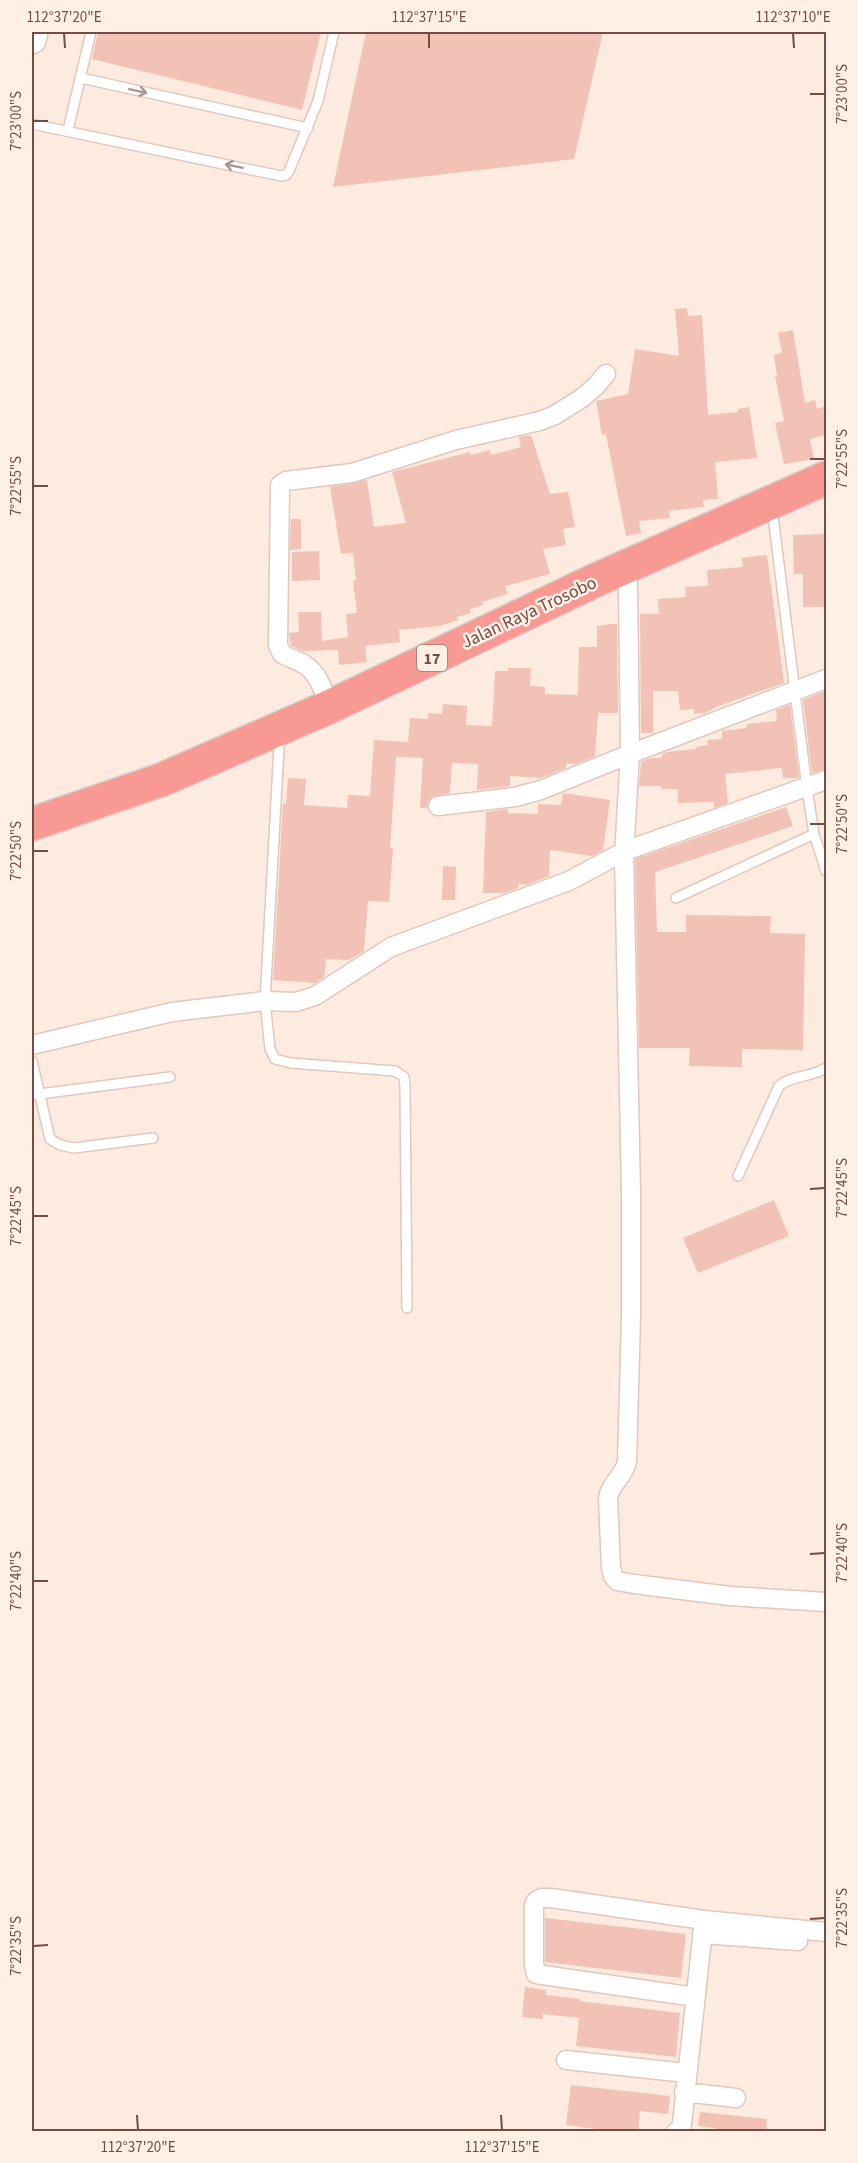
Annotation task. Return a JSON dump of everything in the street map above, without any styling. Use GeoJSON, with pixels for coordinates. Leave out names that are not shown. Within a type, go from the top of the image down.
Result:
{"type":"FeatureCollection","features":[{"type":"Feature","properties":{"kind":"highway","name":"Jalan Raya Trosobo"},"geometry":{"type":"LineString","coordinates":[[32,841],[163,796],[279,747],[636,574],[826,478]]}},
{"type":"Feature","properties":{"kind":"highway","name":"Jalan Raya Trosobo"},"geometry":{"type":"LineString","coordinates":[[32,824],[161,780],[324,695],[636,574],[826,495]]}},
{"type":"Feature","properties":{"kind":"main road"},"geometry":{"type":"LineString","coordinates":[[32,40],[34,32]]}},
{"type":"Feature","properties":{"kind":"street"},"geometry":{"type":"LineString","coordinates":[[324,695],[313,671],[304,664],[282,654],[278,645],[280,485],[286,481],[352,473],[456,440],[540,421],[555,415],[582,398],[597,386],[606,374]]}},
{"type":"Feature","properties":{"kind":"street"},"geometry":{"type":"LineString","coordinates":[[636,574],[624,859],[632,1192],[631,1316],[627,1462],[626,1469],[611,1488],[608,1498],[611,1567],[613,1576],[618,1581],[634,1584],[730,1596],[826,1602]]}},
{"type":"Feature","properties":{"kind":"street"},"geometry":{"type":"LineString","coordinates":[[438,806],[515,797],[541,790],[826,679]]}},
{"type":"Feature","properties":{"kind":"street"},"geometry":{"type":"LineString","coordinates":[[32,1045],[172,1012],[265,1006],[296,1002],[315,996],[391,947],[624,859],[808,795],[826,780]]}},
{"type":"Feature","properties":{"kind":"street"},"geometry":{"type":"LineString","coordinates":[[695,1997],[536,1974],[534,1905],[539,1899],[551,1898],[703,1927],[826,1944]]}},
{"type":"Feature","properties":{"kind":"street"},"geometry":{"type":"LineString","coordinates":[[703,1927],[826,1932]]}},
{"type":"Feature","properties":{"kind":"street"},"geometry":{"type":"LineString","coordinates":[[676,2132],[682,2124],[703,1927]]}},
{"type":"Feature","properties":{"kind":"street"},"geometry":{"type":"LineString","coordinates":[[566,2060],[686,2073]]}},
{"type":"Feature","properties":{"kind":"street"},"geometry":{"type":"LineString","coordinates":[[684,2092],[736,2098]]}},
{"type":"Feature","properties":{"kind":"lane"},"geometry":{"type":"LineString","coordinates":[[68,130],[91,32]]}},
{"type":"Feature","properties":{"kind":"lane"},"geometry":{"type":"LineString","coordinates":[[32,124],[281,176],[286,175],[318,101],[334,32]]}},
{"type":"Feature","properties":{"kind":"lane"},"geometry":{"type":"LineString","coordinates":[[81,78],[308,128]]}},
{"type":"Feature","properties":{"kind":"lane"},"geometry":{"type":"LineString","coordinates":[[773,516],[808,795],[814,834],[826,871]]}},
{"type":"Feature","properties":{"kind":"lane"},"geometry":{"type":"LineString","coordinates":[[279,747],[265,1006],[270,1048],[274,1059],[291,1063],[395,1071],[404,1077],[407,1308]]}},
{"type":"Feature","properties":{"kind":"lane"},"geometry":{"type":"LineString","coordinates":[[676,898],[814,834]]}},
{"type":"Feature","properties":{"kind":"lane"},"geometry":{"type":"LineString","coordinates":[[32,1061],[35,1095],[50,1139],[60,1145],[74,1148],[153,1138]]}},
{"type":"Feature","properties":{"kind":"lane"},"geometry":{"type":"LineString","coordinates":[[738,1176],[779,1086],[784,1082],[821,1072],[826,1068]]}},
{"type":"Feature","properties":{"kind":"lane"},"geometry":{"type":"LineString","coordinates":[[35,1095],[170,1077]]}},
{"type":"Feature","properties":{"kind":"building"},"geometry":{"type":"Polygon","coordinates":[[[98,32],[321,32],[302,110],[92,59],[98,32]]]}},
{"type":"Feature","properties":{"kind":"building"},"geometry":{"type":"Polygon","coordinates":[[[366,32],[603,32],[574,159],[333,187],[366,32]]]}},
{"type":"Feature","properties":{"kind":"building"},"geometry":{"type":"Polygon","coordinates":[[[687,308],[688,316],[702,315],[708,415],[738,412],[738,409],[749,407],[757,458],[715,462],[718,499],[703,500],[704,507],[669,511],[670,518],[639,521],[641,533],[626,536],[606,434],[602,435],[596,401],[628,394],[635,349],[679,356],[675,309],[687,308]]]}},
{"type":"Feature","properties":{"kind":"building"},"geometry":{"type":"Polygon","coordinates":[[[793,330],[805,403],[815,400],[817,409],[826,406],[826,435],[810,439],[814,459],[784,464],[775,423],[784,421],[775,376],[777,376],[774,355],[782,353],[778,333],[793,330]]]}},
{"type":"Feature","properties":{"kind":"building"},"geometry":{"type":"Polygon","coordinates":[[[531,435],[550,494],[568,492],[575,527],[563,529],[566,545],[543,549],[550,574],[505,586],[508,594],[482,602],[483,605],[470,609],[471,613],[457,617],[458,620],[440,626],[399,630],[400,642],[365,646],[367,662],[339,665],[338,650],[303,651],[291,646],[289,633],[299,632],[298,612],[321,612],[322,641],[348,637],[346,614],[357,613],[353,581],[356,580],[353,553],[341,554],[330,487],[367,480],[374,527],[406,523],[392,472],[470,452],[470,455],[490,450],[491,455],[521,447],[519,437],[531,435]]]}},
{"type":"Feature","properties":{"kind":"building"},"geometry":{"type":"Polygon","coordinates":[[[291,519],[301,519],[301,549],[290,550],[291,519]]]}},
{"type":"Feature","properties":{"kind":"building"},"geometry":{"type":"Polygon","coordinates":[[[826,534],[826,607],[803,607],[803,574],[794,574],[793,535],[826,534]]]}},
{"type":"Feature","properties":{"kind":"building"},"geometry":{"type":"Polygon","coordinates":[[[319,551],[320,580],[292,581],[292,552],[319,551]]]}},
{"type":"Feature","properties":{"kind":"building"},"geometry":{"type":"Polygon","coordinates":[[[767,555],[784,683],[705,713],[694,714],[694,709],[680,710],[678,691],[653,691],[653,733],[641,733],[640,614],[659,614],[658,599],[686,597],[685,587],[708,586],[707,570],[743,567],[742,558],[767,555]]]}},
{"type":"Feature","properties":{"kind":"building"},"geometry":{"type":"Polygon","coordinates":[[[617,624],[618,713],[598,713],[595,756],[576,764],[566,763],[566,768],[541,778],[510,776],[510,786],[477,790],[478,764],[452,763],[450,793],[432,797],[428,801],[427,808],[420,808],[423,758],[396,757],[389,902],[368,901],[364,951],[349,960],[326,959],[324,977],[315,983],[273,980],[283,803],[286,804],[288,778],[306,779],[304,805],[347,808],[348,795],[370,796],[374,740],[408,742],[410,718],[428,719],[428,713],[442,714],[443,704],[467,706],[466,725],[492,726],[495,671],[508,671],[508,668],[531,668],[530,686],[545,687],[545,694],[578,695],[579,647],[597,647],[597,626],[617,624]]]}},
{"type":"Feature","properties":{"kind":"building"},"geometry":{"type":"Polygon","coordinates":[[[826,692],[826,769],[812,773],[803,700],[826,692]]]}},
{"type":"Feature","properties":{"kind":"building"},"geometry":{"type":"Polygon","coordinates":[[[790,705],[799,778],[783,778],[782,768],[725,774],[728,803],[714,808],[714,802],[678,803],[678,789],[639,786],[641,762],[651,758],[662,758],[662,754],[667,752],[696,749],[696,747],[708,745],[707,740],[722,739],[722,731],[747,728],[747,724],[777,721],[776,710],[790,705]]]}},
{"type":"Feature","properties":{"kind":"building"},"geometry":{"type":"Polygon","coordinates":[[[563,793],[610,800],[603,850],[592,856],[550,850],[549,876],[527,885],[518,884],[518,888],[504,893],[483,893],[486,812],[508,809],[508,813],[538,814],[538,804],[561,805],[563,793]]]}},
{"type":"Feature","properties":{"kind":"building"},"geometry":{"type":"Polygon","coordinates":[[[786,807],[793,826],[655,872],[657,932],[686,932],[686,915],[771,916],[770,933],[805,934],[803,1050],[742,1049],[742,1067],[689,1066],[690,1048],[639,1048],[635,859],[786,807]]]}},
{"type":"Feature","properties":{"kind":"building"},"geometry":{"type":"Polygon","coordinates":[[[443,866],[456,867],[455,900],[442,900],[443,866]]]}},
{"type":"Feature","properties":{"kind":"building"},"geometry":{"type":"Polygon","coordinates":[[[774,1200],[789,1236],[698,1273],[683,1238],[774,1200]]]}},
{"type":"Feature","properties":{"kind":"building"},"geometry":{"type":"Polygon","coordinates":[[[545,1918],[686,1934],[681,1978],[545,1962],[545,1918]]]}},
{"type":"Feature","properties":{"kind":"building"},"geometry":{"type":"Polygon","coordinates":[[[525,1987],[546,1990],[546,1995],[580,1999],[579,2001],[680,2013],[676,2057],[576,2046],[579,2018],[543,2014],[543,2019],[522,2017],[525,1987]]]}},
{"type":"Feature","properties":{"kind":"building"},"geometry":{"type":"Polygon","coordinates":[[[571,2085],[670,2096],[668,2114],[640,2111],[638,2132],[619,2132],[566,2125],[571,2085]]]}},
{"type":"Feature","properties":{"kind":"building"},"geometry":{"type":"Polygon","coordinates":[[[700,2112],[767,2119],[766,2132],[715,2132],[715,2128],[698,2126],[700,2112]]]}}]}
